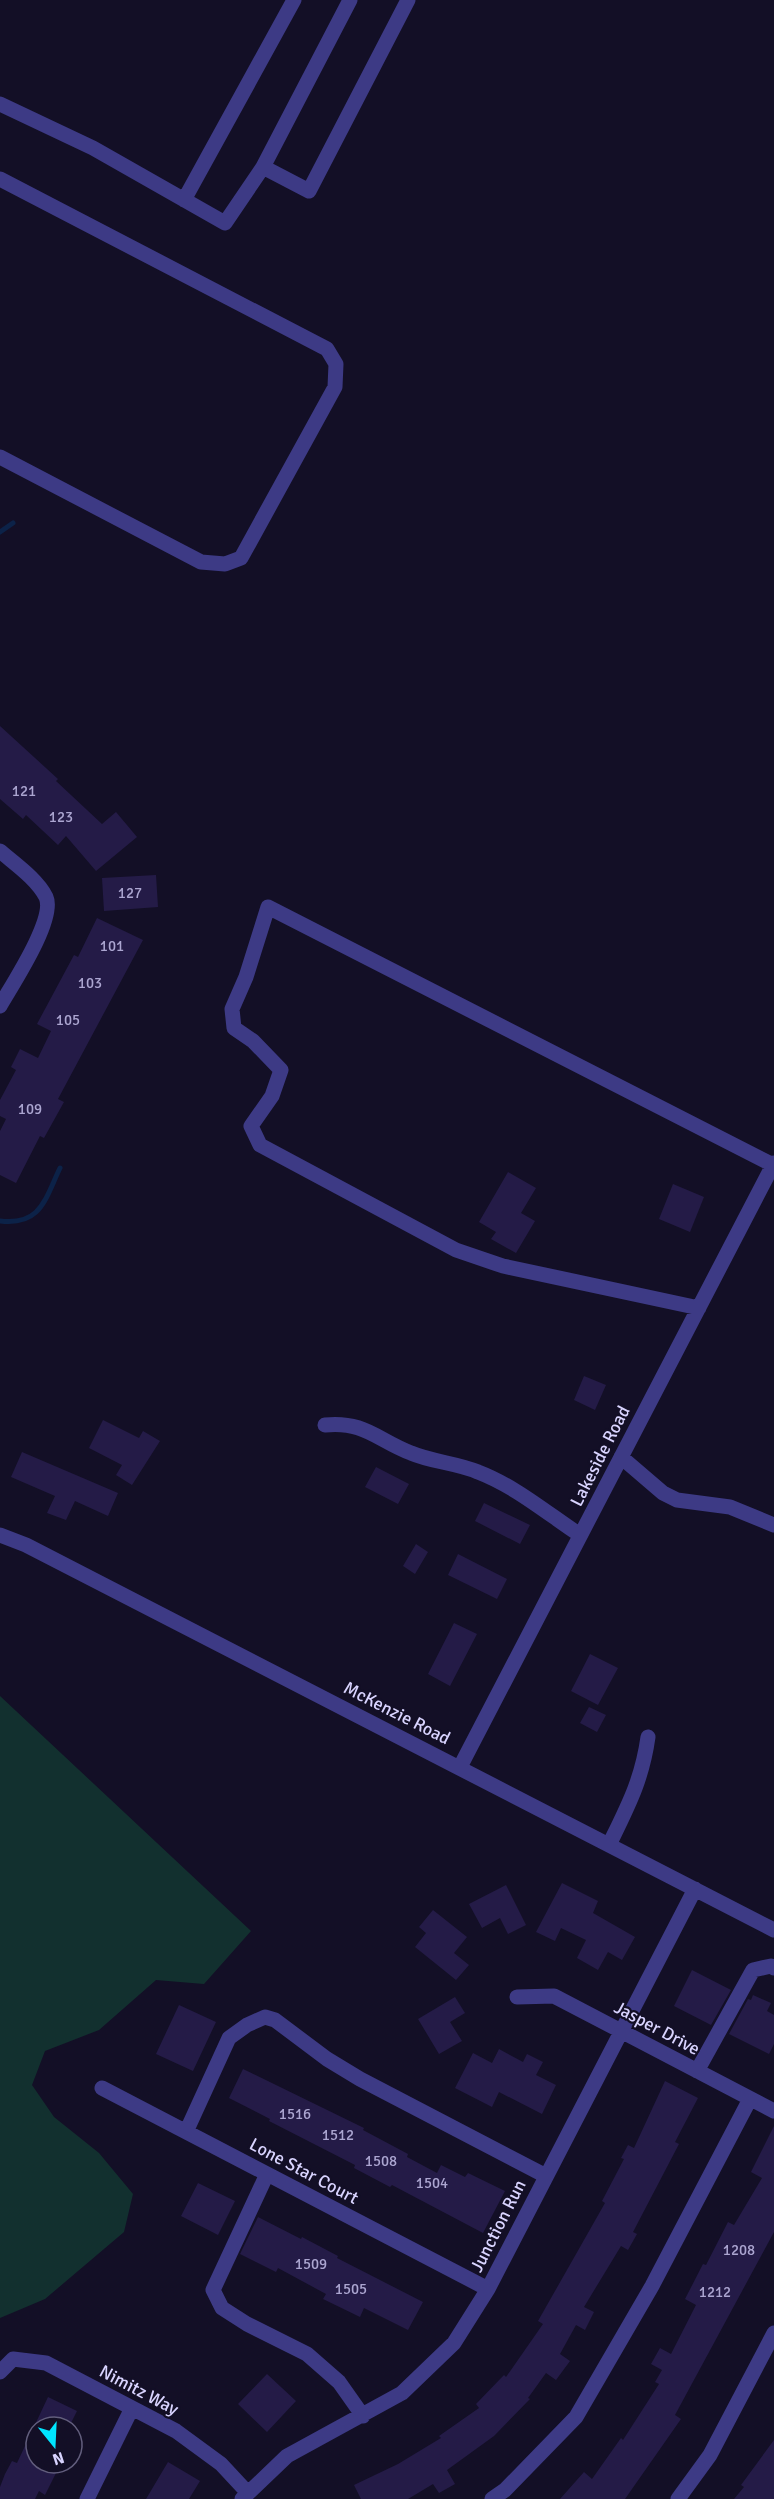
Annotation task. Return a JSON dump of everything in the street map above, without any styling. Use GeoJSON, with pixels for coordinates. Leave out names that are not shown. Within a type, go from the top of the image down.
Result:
{"type":"FeatureCollection","features":[{"type":"Feature","properties":{"kind":"street"},"geometry":{"type":"LineString","coordinates":[[184,200],[294,0]]}},
{"type":"Feature","properties":{"kind":"street"},"geometry":{"type":"LineString","coordinates":[[0,104],[93,148],[225,223],[263,167],[350,0]]}},
{"type":"Feature","properties":{"kind":"street"},"geometry":{"type":"LineString","coordinates":[[263,167],[309,191],[408,0]]}},
{"type":"Feature","properties":{"kind":"street"},"geometry":{"type":"LineString","coordinates":[[0,179],[327,349],[336,364],[335,387],[241,558],[225,564],[201,562],[0,457]]}},
{"type":"Feature","properties":{"kind":"street"},"geometry":{"type":"LineString","coordinates":[[0,851],[42,889],[47,900],[45,921],[0,1006]]}},
{"type":"Feature","properties":{"kind":"street"},"geometry":{"type":"LineString","coordinates":[[699,1308],[503,1266],[466,1253],[260,1145],[251,1126],[272,1096],[281,1070],[253,1041],[234,1028],[232,1009],[246,977],[268,907],[773,1164]]}},
{"type":"Feature","properties":{"kind":"street","name":"Lakeside Road"},"geometry":{"type":"LineString","coordinates":[[460,1767],[773,1164]]}},
{"type":"Feature","properties":{"kind":"street"},"geometry":{"type":"LineString","coordinates":[[325,1425],[344,1423],[360,1426],[412,1454],[478,1471],[498,1481],[580,1535]]}},
{"type":"Feature","properties":{"kind":"street"},"geometry":{"type":"LineString","coordinates":[[621,1457],[663,1493],[677,1500],[730,1507],[774,1525]]}},
{"type":"Feature","properties":{"kind":"street","name":"McKenzie Road"},"geometry":{"type":"LineString","coordinates":[[0,1535],[36,1550],[774,1930]]}},
{"type":"Feature","properties":{"kind":"street"},"geometry":{"type":"LineString","coordinates":[[609,1845],[638,1787],[648,1737]]}},
{"type":"Feature","properties":{"kind":"street","name":"Junction Run"},"geometry":{"type":"LineString","coordinates":[[244,2496],[287,2456],[402,2393],[454,2343],[488,2289],[695,1889]]}},
{"type":"Feature","properties":{"kind":"street"},"geometry":{"type":"LineString","coordinates":[[697,2071],[753,1970],[771,1966],[774,1968]]}},
{"type":"Feature","properties":{"kind":"street","name":"Jasper Drive"},"geometry":{"type":"LineString","coordinates":[[517,1997],[554,1996],[774,2111]]}},
{"type":"Feature","properties":{"kind":"street"},"geometry":{"type":"LineString","coordinates":[[186,2132],[229,2038],[247,2025],[265,2017],[275,2020],[327,2059],[360,2079],[546,2176]]}},
{"type":"Feature","properties":{"kind":"street","name":"Lone Star Court"},"geometry":{"type":"LineString","coordinates":[[102,2088],[488,2289]]}},
{"type":"Feature","properties":{"kind":"street"},"geometry":{"type":"LineString","coordinates":[[492,2499],[505,2490],[576,2417],[652,2286],[750,2099]]}},
{"type":"Feature","properties":{"kind":"street"},"geometry":{"type":"LineString","coordinates":[[267,2174],[213,2290],[222,2308],[247,2324],[307,2354],[339,2382],[363,2416]]}},
{"type":"Feature","properties":{"kind":"street"},"geometry":{"type":"LineString","coordinates":[[678,2499],[710,2455],[774,2333]]}},
{"type":"Feature","properties":{"kind":"street","name":"Nimitz Way"},"geometry":{"type":"LineString","coordinates":[[0,2372],[13,2359],[46,2363],[185,2438],[220,2464],[244,2496]]}},
{"type":"Feature","properties":{"kind":"street"},"geometry":{"type":"LineString","coordinates":[[87,2499],[132,2408]]}},
{"type":"Feature","properties":{"kind":"green space"},"geometry":{"type":"Polygon","coordinates":[[[0,1696],[251,1931],[204,1984],[156,1980],[99,2030],[45,2051],[32,2085],[54,2117],[99,2153],[133,2194],[124,2232],[45,2299],[0,2318],[0,1696]]]}},
{"type":"Feature","properties":{"kind":"building"},"geometry":{"type":"Polygon","coordinates":[[[0,726],[58,779],[56,781],[102,824],[116,812],[137,837],[96,871],[66,836],[58,845],[26,815],[23,819],[0,799],[0,726]]]}},
{"type":"Feature","properties":{"kind":"building"},"geometry":{"type":"Polygon","coordinates":[[[156,875],[158,907],[104,911],[102,878],[156,875]]]}},
{"type":"Feature","properties":{"kind":"building"},"geometry":{"type":"Polygon","coordinates":[[[97,918],[143,940],[58,1099],[64,1102],[44,1138],[40,1136],[16,1183],[0,1175],[0,1131],[6,1119],[0,1116],[0,1100],[16,1070],[11,1067],[20,1049],[38,1058],[51,1031],[37,1024],[74,955],[78,957],[97,918]]]}},
{"type":"Feature","properties":{"kind":"building"},"geometry":{"type":"Polygon","coordinates":[[[508,1172],[536,1188],[521,1213],[535,1221],[516,1253],[491,1239],[496,1232],[479,1222],[508,1172]]]}},
{"type":"Feature","properties":{"kind":"building"},"geometry":{"type":"Polygon","coordinates":[[[673,1184],[704,1197],[690,1232],[659,1219],[673,1184]]]}},
{"type":"Feature","properties":{"kind":"building"},"geometry":{"type":"Polygon","coordinates":[[[584,1376],[606,1385],[595,1410],[574,1400],[584,1376]]]}},
{"type":"Feature","properties":{"kind":"building"},"geometry":{"type":"Polygon","coordinates":[[[103,1420],[139,1438],[143,1431],[160,1441],[132,1485],[116,1475],[122,1465],[89,1448],[103,1420]]]}},
{"type":"Feature","properties":{"kind":"building"},"geometry":{"type":"Polygon","coordinates":[[[22,1452],[118,1493],[108,1516],[75,1501],[66,1520],[47,1513],[55,1496],[11,1477],[22,1452]]]}},
{"type":"Feature","properties":{"kind":"building"},"geometry":{"type":"Polygon","coordinates":[[[376,1467],[409,1484],[398,1504],[365,1487],[376,1467]]]}},
{"type":"Feature","properties":{"kind":"building"},"geometry":{"type":"Polygon","coordinates":[[[484,1503],[530,1525],[520,1544],[475,1521],[484,1503]]]}},
{"type":"Feature","properties":{"kind":"building"},"geometry":{"type":"Polygon","coordinates":[[[416,1544],[428,1552],[415,1574],[403,1566],[416,1544]]]}},
{"type":"Feature","properties":{"kind":"building"},"geometry":{"type":"Polygon","coordinates":[[[458,1554],[507,1579],[497,1599],[448,1575],[458,1554]]]}},
{"type":"Feature","properties":{"kind":"building"},"geometry":{"type":"Polygon","coordinates":[[[454,1623],[477,1634],[450,1686],[428,1674],[454,1623]]]}},
{"type":"Feature","properties":{"kind":"building"},"geometry":{"type":"Polygon","coordinates":[[[590,1654],[618,1668],[598,1705],[571,1691],[590,1654]]]}},
{"type":"Feature","properties":{"kind":"building"},"geometry":{"type":"Polygon","coordinates":[[[589,1707],[606,1715],[597,1732],[580,1723],[589,1707]]]}},
{"type":"Feature","properties":{"kind":"building"},"geometry":{"type":"Polygon","coordinates":[[[562,1883],[598,1901],[593,1913],[635,1937],[622,1960],[608,1952],[598,1970],[577,1958],[586,1940],[561,1928],[555,1941],[536,1932],[562,1883]]]}},
{"type":"Feature","properties":{"kind":"building"},"geometry":{"type":"Polygon","coordinates":[[[506,1885],[526,1925],[508,1934],[500,1918],[482,1928],[469,1904],[506,1885]]]}},
{"type":"Feature","properties":{"kind":"building"},"geometry":{"type":"Polygon","coordinates":[[[433,1910],[467,1937],[454,1953],[469,1965],[456,1980],[415,1947],[426,1933],[419,1927],[433,1910]]]}},
{"type":"Feature","properties":{"kind":"building"},"geometry":{"type":"Polygon","coordinates":[[[692,1970],[731,1990],[711,2025],[674,2006],[692,1970]]]}},
{"type":"Feature","properties":{"kind":"building"},"geometry":{"type":"Polygon","coordinates":[[[753,1995],[771,2003],[767,2011],[774,2015],[774,2044],[769,2054],[729,2034],[748,1999],[751,2000],[753,1995]]]}},
{"type":"Feature","properties":{"kind":"building"},"geometry":{"type":"Polygon","coordinates":[[[455,1997],[465,2013],[450,2022],[462,2041],[439,2054],[418,2019],[455,1997]]]}},
{"type":"Feature","properties":{"kind":"building"},"geometry":{"type":"Polygon","coordinates":[[[179,2005],[216,2022],[193,2071],[156,2054],[179,2005]]]}},
{"type":"Feature","properties":{"kind":"building"},"geometry":{"type":"Polygon","coordinates":[[[499,2049],[523,2062],[527,2054],[543,2062],[536,2075],[556,2085],[542,2114],[499,2092],[492,2107],[455,2088],[473,2053],[492,2063],[499,2049]]]}},
{"type":"Feature","properties":{"kind":"building"},"geometry":{"type":"Polygon","coordinates":[[[243,2069],[364,2128],[363,2130],[408,2154],[407,2157],[437,2173],[441,2165],[465,2177],[468,2173],[505,2191],[483,2233],[392,2185],[390,2187],[354,2168],[355,2165],[229,2098],[243,2069]]]}},
{"type":"Feature","properties":{"kind":"building"},"geometry":{"type":"Polygon","coordinates":[[[665,2081],[698,2098],[675,2142],[679,2144],[633,2232],[637,2234],[628,2250],[621,2246],[584,2307],[594,2312],[585,2330],[576,2325],[560,2354],[570,2361],[556,2380],[546,2373],[528,2398],[530,2399],[494,2436],[447,2470],[455,2484],[439,2493],[433,2484],[408,2499],[361,2499],[354,2485],[398,2464],[441,2438],[439,2436],[479,2408],[476,2404],[504,2375],[506,2377],[543,2324],[538,2321],[605,2203],[602,2201],[624,2159],[621,2158],[628,2145],[634,2148],[665,2081]]]}},
{"type":"Feature","properties":{"kind":"building"},"geometry":{"type":"Polygon","coordinates":[[[774,2126],[774,2232],[675,2415],[681,2419],[625,2499],[560,2499],[584,2472],[592,2479],[621,2438],[623,2440],[659,2384],[655,2382],[662,2370],[651,2364],[660,2348],[671,2354],[696,2305],[685,2299],[703,2264],[706,2265],[728,2222],[734,2225],[762,2178],[751,2172],[774,2126]]]}},
{"type":"Feature","properties":{"kind":"building"},"geometry":{"type":"Polygon","coordinates":[[[198,2183],[235,2201],[218,2235],[181,2216],[198,2183]]]}},
{"type":"Feature","properties":{"kind":"building"},"geometry":{"type":"Polygon","coordinates":[[[258,2217],[301,2239],[302,2237],[338,2256],[337,2258],[423,2302],[408,2330],[364,2308],[360,2317],[323,2299],[326,2294],[278,2268],[276,2272],[240,2254],[258,2217]]]}},
{"type":"Feature","properties":{"kind":"building"},"geometry":{"type":"Polygon","coordinates":[[[267,2374],[296,2401],[267,2432],[238,2404],[267,2374]]]}},
{"type":"Feature","properties":{"kind":"building"},"geometry":{"type":"Polygon","coordinates":[[[48,2397],[77,2411],[75,2415],[40,2415],[48,2397]]]}},
{"type":"Feature","properties":{"kind":"building"},"geometry":{"type":"Polygon","coordinates":[[[774,2440],[774,2499],[734,2499],[744,2487],[741,2485],[774,2440]]]}},
{"type":"Feature","properties":{"kind":"building"},"geometry":{"type":"Polygon","coordinates":[[[24,2448],[24,2475],[55,2475],[45,2495],[39,2491],[35,2499],[0,2499],[0,2487],[5,2474],[12,2461],[17,2463],[24,2448]]]}},
{"type":"Feature","properties":{"kind":"building"},"geometry":{"type":"Polygon","coordinates":[[[168,2462],[200,2481],[189,2499],[146,2499],[168,2462]]]}},
{"type":"Feature","properties":{"kind":"waterway"},"geometry":{"type":"LineString","coordinates":[[0,532],[13,523]]}},
{"type":"Feature","properties":{"kind":"waterway"},"geometry":{"type":"LineString","coordinates":[[0,1221],[14,1221],[33,1215],[45,1200],[60,1168]]}}]}
